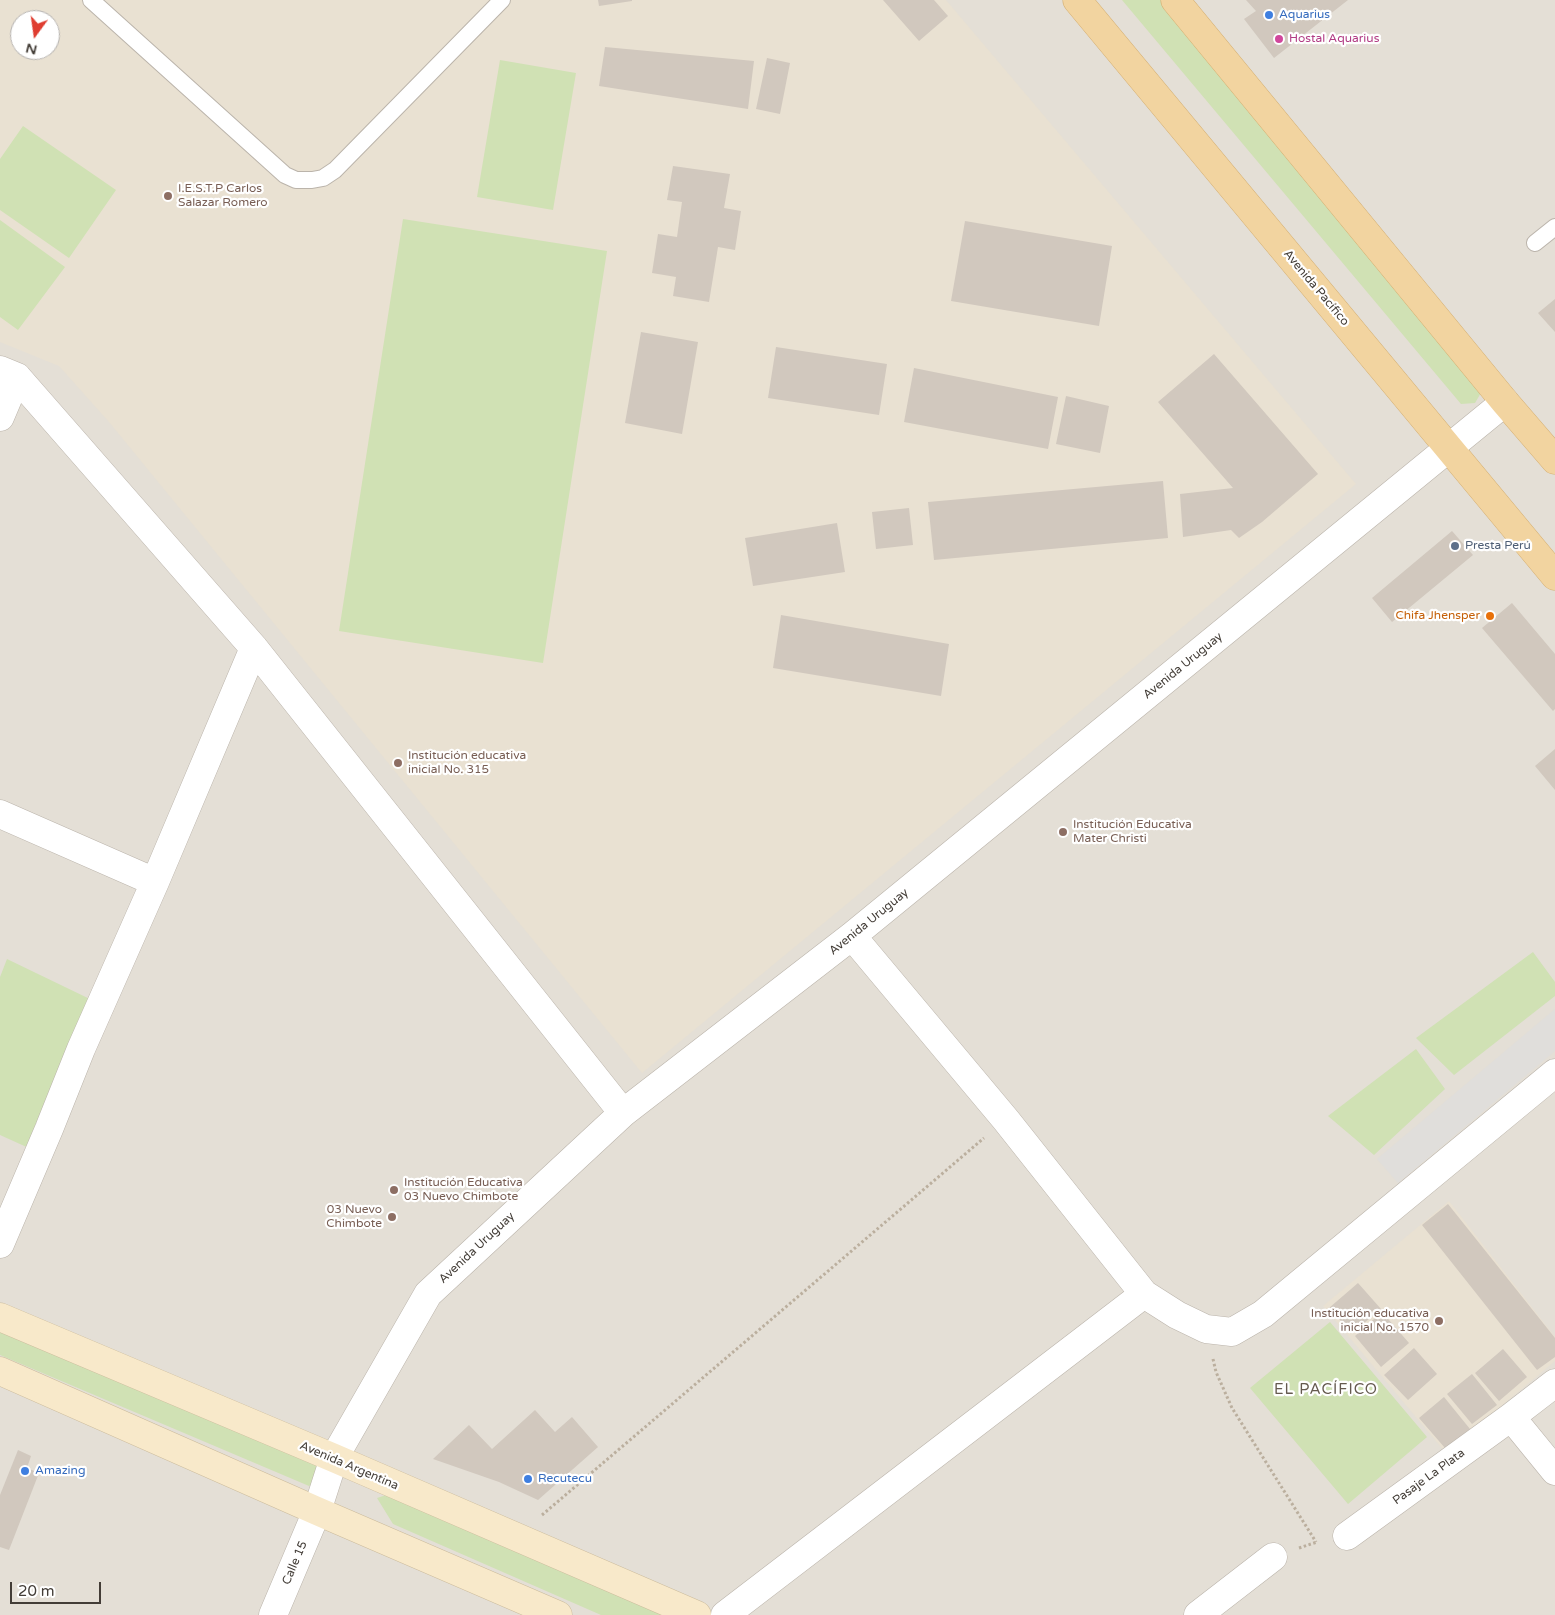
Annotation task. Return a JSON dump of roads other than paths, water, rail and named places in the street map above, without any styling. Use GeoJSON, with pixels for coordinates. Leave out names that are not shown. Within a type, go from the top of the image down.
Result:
{"type":"FeatureCollection","features":[{"type":"Feature","properties":{"kind":"main road","name":"Avenida Pacífico"},"geometry":{"type":"LineString","coordinates":[[1077,0],[1555,576]]}},
{"type":"Feature","properties":{"kind":"main road"},"geometry":{"type":"LineString","coordinates":[[1175,0],[1505,402],[1555,460]]}},
{"type":"Feature","properties":{"kind":"main road","name":"Avenida Argentina"},"geometry":{"type":"LineString","coordinates":[[0,1317],[334,1458],[697,1615]]}},
{"type":"Feature","properties":{"kind":"main road"},"geometry":{"type":"LineString","coordinates":[[0,1371],[558,1615]]}},
{"type":"Feature","properties":{"kind":"street"},"geometry":{"type":"LineString","coordinates":[[0,417],[8,373]]}},
{"type":"Feature","properties":{"kind":"street"},"geometry":{"type":"LineString","coordinates":[[8,373],[254,648],[622,1113]]}},
{"type":"Feature","properties":{"kind":"street","name":"Avenida Uruguay"},"geometry":{"type":"LineString","coordinates":[[318,1511],[334,1458],[428,1294],[622,1113],[852,936],[1450,449],[1505,402]]}},
{"type":"Feature","properties":{"kind":"street"},"geometry":{"type":"LineString","coordinates":[[0,1244],[81,1049],[155,882],[254,648]]}},
{"type":"Feature","properties":{"kind":"street"},"geometry":{"type":"LineString","coordinates":[[0,814],[155,882]]}},
{"type":"Feature","properties":{"kind":"street"},"geometry":{"type":"LineString","coordinates":[[852,936],[1006,1120],[1144,1294],[1177,1316],[1206,1329],[1232,1332],[1263,1314],[1555,1073]]}},
{"type":"Feature","properties":{"kind":"street"},"geometry":{"type":"LineString","coordinates":[[725,1615],[1144,1294]]}},
{"type":"Feature","properties":{"kind":"street","name":"Pasaje La Plata"},"geometry":{"type":"LineString","coordinates":[[1347,1536],[1555,1383]]}},
{"type":"Feature","properties":{"kind":"street"},"geometry":{"type":"LineString","coordinates":[[1511,1417],[1555,1471]]}},
{"type":"Feature","properties":{"kind":"street","name":"Calle 15"},"geometry":{"type":"LineString","coordinates":[[273,1615],[318,1511]]}},
{"type":"Feature","properties":{"kind":"street"},"geometry":{"type":"LineString","coordinates":[[1198,1615],[1273,1557]]}},
{"type":"Feature","properties":{"kind":"lane"},"geometry":{"type":"LineString","coordinates":[[91,0],[284,176],[296,180],[323,178],[335,170],[494,3]]}},
{"type":"Feature","properties":{"kind":"lane"},"geometry":{"type":"LineString","coordinates":[[1536,243],[1555,227]]}},
{"type":"Feature","properties":{"kind":"place","name":"Aquarius"},"geometry":{"type":"Point","coordinates":[1269,15]}},
{"type":"Feature","properties":{"kind":"place","name":"Hostal Aquarius"},"geometry":{"type":"Point","coordinates":[1279,39]}},
{"type":"Feature","properties":{"kind":"place","name":"I.E.S.T.P Carlos Salazar Romero"},"geometry":{"type":"Point","coordinates":[168,196]}},
{"type":"Feature","properties":{"kind":"place","name":"Presta Perú"},"geometry":{"type":"Point","coordinates":[1455,546]}},
{"type":"Feature","properties":{"kind":"place","name":"Chifa Jhensper"},"geometry":{"type":"Point","coordinates":[1490,616]}},
{"type":"Feature","properties":{"kind":"place","name":"Institución educativa inicial No. 315"},"geometry":{"type":"Point","coordinates":[398,763]}},
{"type":"Feature","properties":{"kind":"place","name":"Institución Educativa Mater Christi"},"geometry":{"type":"Point","coordinates":[1063,832]}},
{"type":"Feature","properties":{"kind":"place","name":"Institución Educativa 03 Nuevo Chimbote"},"geometry":{"type":"Point","coordinates":[394,1190]}},
{"type":"Feature","properties":{"kind":"place","name":"03 Nuevo Chimbote"},"geometry":{"type":"Point","coordinates":[392,1217]}},
{"type":"Feature","properties":{"kind":"place","name":"Institución educativa inicial No. 1570"},"geometry":{"type":"Point","coordinates":[1439,1321]}},
{"type":"Feature","properties":{"kind":"place","name":"Amazing"},"geometry":{"type":"Point","coordinates":[25,1471]}},
{"type":"Feature","properties":{"kind":"place","name":"Recutecu"},"geometry":{"type":"Point","coordinates":[528,1479]}},
{"type":"Feature","properties":{"kind":"district","name":"EL PACÍFICO"},"geometry":{"type":"Point","coordinates":[1326,1390]}}]}
